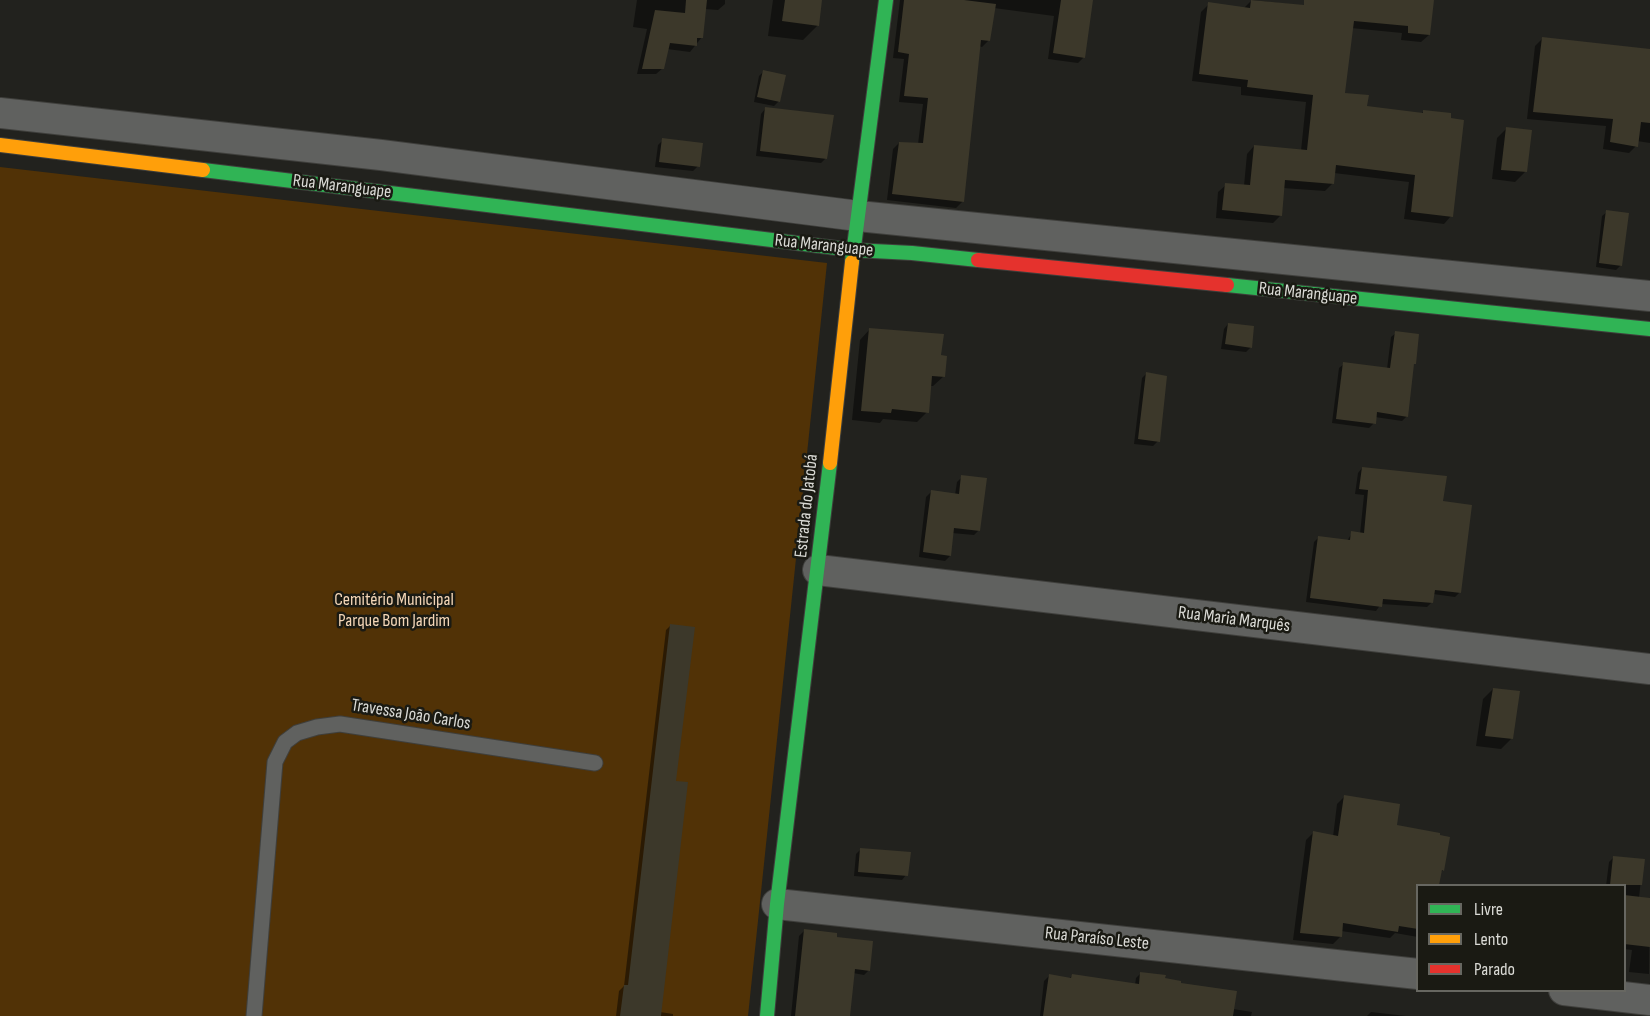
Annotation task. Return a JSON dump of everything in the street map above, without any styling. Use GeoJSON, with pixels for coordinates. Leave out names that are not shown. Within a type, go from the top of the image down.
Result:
{"type":"FeatureCollection","features":[{"type":"Feature","properties":{"kind":"street","name":"Estrada do Jatobá"},"geometry":{"type":"LineString","coordinates":[[767,1016],[777,904],[818,570],[853,250],[886,0]]}},
{"type":"Feature","properties":{"kind":"street","name":"Rua Maranguape"},"geometry":{"type":"LineString","coordinates":[[0,113],[381,154],[858,216],[1650,296]]}},
{"type":"Feature","properties":{"kind":"street","name":"Rua Maranguape"},"geometry":{"type":"LineString","coordinates":[[0,145],[853,250],[912,253],[1650,329]]}},
{"type":"Feature","properties":{"kind":"street","name":"Rua Maria Marquês"},"geometry":{"type":"LineString","coordinates":[[818,570],[1650,669]]}},
{"type":"Feature","properties":{"kind":"street","name":"Rua Paraíso Leste"},"geometry":{"type":"LineString","coordinates":[[777,904],[1416,974]]}},
{"type":"Feature","properties":{"kind":"street"},"geometry":{"type":"LineString","coordinates":[[1581,992],[1650,1000]]}},
{"type":"Feature","properties":{"kind":"lane","name":"Travessa João Carlos"},"geometry":{"type":"LineString","coordinates":[[254,1016],[275,762],[285,742],[297,733],[316,727],[340,724],[595,763]]}},
{"type":"Feature","properties":{"kind":"green space","name":"Cemitério Municipal Parque Bom Jardim"},"geometry":{"type":"Polygon","coordinates":[[[0,167],[827,263],[748,1016],[0,1016],[0,167]]]}},
{"type":"Feature","properties":{"kind":"building"},"geometry":{"type":"Polygon","coordinates":[[[686,0],[707,0],[703,38],[697,38],[697,46],[670,43],[664,69],[642,69],[655,10],[685,13],[686,0]]]}},
{"type":"Feature","properties":{"kind":"building"},"geometry":{"type":"Polygon","coordinates":[[[785,0],[822,0],[819,26],[782,21],[785,0]]]}},
{"type":"Feature","properties":{"kind":"building"},"geometry":{"type":"Polygon","coordinates":[[[904,0],[964,0],[996,4],[990,41],[981,40],[964,202],[892,194],[899,142],[923,143],[928,98],[904,96],[909,54],[898,52],[904,0]]]}},
{"type":"Feature","properties":{"kind":"building"},"geometry":{"type":"Polygon","coordinates":[[[1061,0],[1093,0],[1085,58],[1053,53],[1061,0]]]}},
{"type":"Feature","properties":{"kind":"building"},"geometry":{"type":"Polygon","coordinates":[[[1251,0],[1304,5],[1304,0],[1434,0],[1430,35],[1408,33],[1408,26],[1354,21],[1345,93],[1369,95],[1367,106],[1423,113],[1423,110],[1451,113],[1451,118],[1464,120],[1453,217],[1411,212],[1415,175],[1336,165],[1334,184],[1285,180],[1282,216],[1222,210],[1225,183],[1250,185],[1254,145],[1307,150],[1313,95],[1247,87],[1248,80],[1199,74],[1208,2],[1250,8],[1251,0]]]}},
{"type":"Feature","properties":{"kind":"building"},"geometry":{"type":"Polygon","coordinates":[[[1542,37],[1650,49],[1650,123],[1641,122],[1638,147],[1610,142],[1613,119],[1533,112],[1542,37]]]}},
{"type":"Feature","properties":{"kind":"building"},"geometry":{"type":"Polygon","coordinates":[[[763,70],[786,75],[780,102],[757,97],[763,70]]]}},
{"type":"Feature","properties":{"kind":"building"},"geometry":{"type":"Polygon","coordinates":[[[765,107],[834,115],[827,159],[760,151],[765,107]]]}},
{"type":"Feature","properties":{"kind":"building"},"geometry":{"type":"Polygon","coordinates":[[[1506,127],[1532,130],[1527,172],[1501,170],[1506,127]]]}},
{"type":"Feature","properties":{"kind":"building"},"geometry":{"type":"Polygon","coordinates":[[[662,138],[703,143],[700,167],[659,162],[662,138]]]}},
{"type":"Feature","properties":{"kind":"building"},"geometry":{"type":"Polygon","coordinates":[[[1606,210],[1629,213],[1622,266],[1599,263],[1606,210]]]}},
{"type":"Feature","properties":{"kind":"building"},"geometry":{"type":"Polygon","coordinates":[[[1228,323],[1254,326],[1252,348],[1225,344],[1228,323]]]}},
{"type":"Feature","properties":{"kind":"building"},"geometry":{"type":"Polygon","coordinates":[[[869,328],[944,334],[941,355],[947,356],[945,377],[932,376],[929,413],[892,409],[891,413],[861,411],[869,328]]]}},
{"type":"Feature","properties":{"kind":"building"},"geometry":{"type":"Polygon","coordinates":[[[1395,331],[1419,334],[1408,417],[1377,412],[1376,424],[1336,419],[1343,362],[1390,368],[1395,331]]]}},
{"type":"Feature","properties":{"kind":"building"},"geometry":{"type":"Polygon","coordinates":[[[1146,372],[1167,376],[1160,442],[1138,439],[1146,372]]]}},
{"type":"Feature","properties":{"kind":"building"},"geometry":{"type":"Polygon","coordinates":[[[1362,467],[1447,476],[1443,501],[1472,505],[1461,593],[1435,590],[1433,603],[1383,599],[1382,607],[1310,598],[1318,536],[1350,540],[1351,531],[1364,533],[1368,490],[1359,489],[1362,467]]]}},
{"type":"Feature","properties":{"kind":"building"},"geometry":{"type":"Polygon","coordinates":[[[961,475],[987,478],[980,531],[954,528],[951,556],[923,552],[931,490],[959,494],[961,475]]]}},
{"type":"Feature","properties":{"kind":"building"},"geometry":{"type":"Polygon","coordinates":[[[670,624],[695,627],[676,781],[688,782],[661,1016],[620,1016],[624,985],[628,985],[670,624]]]}},
{"type":"Feature","properties":{"kind":"building"},"geometry":{"type":"Polygon","coordinates":[[[1493,688],[1520,691],[1513,739],[1485,736],[1493,688]]]}},
{"type":"Feature","properties":{"kind":"building"},"geometry":{"type":"Polygon","coordinates":[[[1344,795],[1400,804],[1397,825],[1450,837],[1439,884],[1416,884],[1416,929],[1399,926],[1398,932],[1343,923],[1342,937],[1300,933],[1313,831],[1338,836],[1344,795]]]}},
{"type":"Feature","properties":{"kind":"building"},"geometry":{"type":"Polygon","coordinates":[[[860,848],[911,852],[908,876],[858,872],[860,848]]]}},
{"type":"Feature","properties":{"kind":"building"},"geometry":{"type":"Polygon","coordinates":[[[1613,856],[1645,859],[1642,885],[1610,884],[1613,856]]]}},
{"type":"Feature","properties":{"kind":"building"},"geometry":{"type":"Polygon","coordinates":[[[1626,895],[1650,898],[1650,947],[1626,944],[1626,895]]]}},
{"type":"Feature","properties":{"kind":"building"},"geometry":{"type":"Polygon","coordinates":[[[804,929],[837,933],[837,937],[873,941],[870,971],[855,969],[850,1016],[795,1016],[804,929]]]}},
{"type":"Feature","properties":{"kind":"building"},"geometry":{"type":"Polygon","coordinates":[[[1140,972],[1166,975],[1165,978],[1181,981],[1181,983],[1237,991],[1233,1016],[1043,1016],[1049,974],[1071,978],[1072,974],[1139,984],[1140,972]]]}},
{"type":"Feature","properties":{"kind":"traffic: fast"},"geometry":{"type":"LineString","coordinates":[[852,262],[886,0]]}},
{"type":"Feature","properties":{"kind":"traffic: fast"},"geometry":{"type":"LineString","coordinates":[[203,170],[853,250],[978,260]]}},
{"type":"Feature","properties":{"kind":"traffic: fast"},"geometry":{"type":"LineString","coordinates":[[1227,285],[1650,329]]}},
{"type":"Feature","properties":{"kind":"traffic: fast"},"geometry":{"type":"LineString","coordinates":[[767,1016],[777,904],[830,463]]}},
{"type":"Feature","properties":{"kind":"traffic: slow"},"geometry":{"type":"LineString","coordinates":[[0,145],[203,170]]}},
{"type":"Feature","properties":{"kind":"traffic: slow"},"geometry":{"type":"LineString","coordinates":[[830,463],[852,262]]}},
{"type":"Feature","properties":{"kind":"traffic: jam"},"geometry":{"type":"LineString","coordinates":[[978,260],[1227,285]]}}]}
